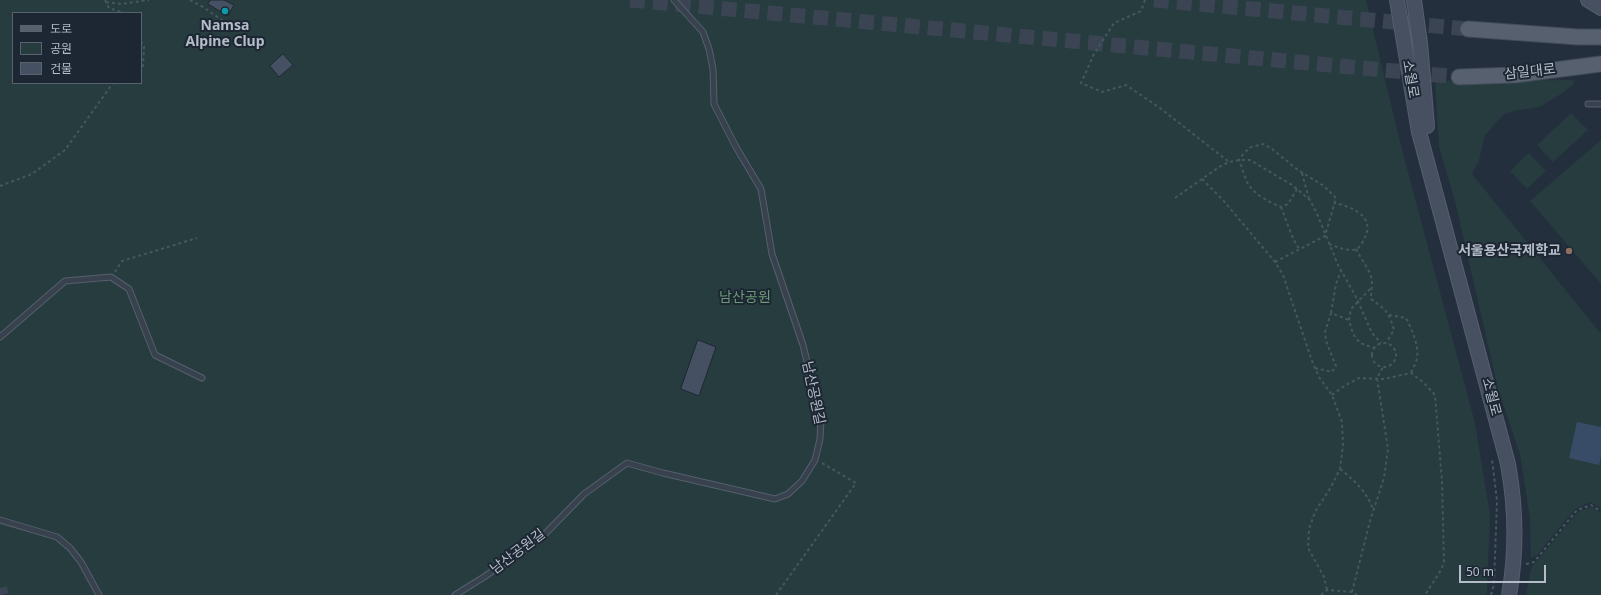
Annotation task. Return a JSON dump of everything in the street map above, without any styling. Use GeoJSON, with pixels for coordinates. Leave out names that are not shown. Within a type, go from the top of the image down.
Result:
{"type":"FeatureCollection","features":[{"type":"Feature","properties":{"kind":"main road","name":"소월로"},"geometry":{"type":"LineString","coordinates":[[1397,0],[1419,132],[1508,464],[1514,495],[1514,566],[1509,595]]}},
{"type":"Feature","properties":{"kind":"main road","name":"소월로"},"geometry":{"type":"LineString","coordinates":[[1414,0],[1420,43],[1426,118],[1438,204]]}},
{"type":"Feature","properties":{"kind":"main road"},"geometry":{"type":"LineString","coordinates":[[1588,0],[1601,8]]}},
{"type":"Feature","properties":{"kind":"main road"},"geometry":{"type":"LineString","coordinates":[[1468,29],[1578,37],[1601,37]]}},
{"type":"Feature","properties":{"kind":"main road"},"geometry":{"type":"LineString","coordinates":[[1594,65],[1601,70]]}},
{"type":"Feature","properties":{"kind":"main road","name":"삼일대로"},"geometry":{"type":"LineString","coordinates":[[1459,77],[1515,75],[1594,65]]}},
{"type":"Feature","properties":{"kind":"lane","name":"남산공원길"},"geometry":{"type":"LineString","coordinates":[[455,595],[541,538],[584,494],[627,463],[775,499],[788,494],[802,481],[815,460],[820,439],[821,420],[803,346],[772,254],[761,189],[736,147],[714,104],[713,70],[709,49],[703,32],[674,0]]}},
{"type":"Feature","properties":{"kind":"lane"},"geometry":{"type":"LineString","coordinates":[[1588,104],[1601,104]]}},
{"type":"Feature","properties":{"kind":"lane"},"geometry":{"type":"LineString","coordinates":[[0,337],[65,281],[111,278],[129,289],[155,355],[202,378]]}},
{"type":"Feature","properties":{"kind":"lane"},"geometry":{"type":"LineString","coordinates":[[0,520],[57,537],[70,548],[81,562],[99,595]]}},
{"type":"Feature","properties":{"kind":"path"},"geometry":{"type":"LineString","coordinates":[[106,1],[120,4],[149,0]]}},
{"type":"Feature","properties":{"kind":"path"},"geometry":{"type":"LineString","coordinates":[[190,0],[232,27]]}},
{"type":"Feature","properties":{"kind":"path"},"geometry":{"type":"LineString","coordinates":[[1145,0],[1141,11],[1114,23],[1094,54],[1081,83],[1102,92],[1126,85],[1160,108],[1229,162]]}},
{"type":"Feature","properties":{"kind":"path"},"geometry":{"type":"LineString","coordinates":[[106,1],[109,8],[121,12]]}},
{"type":"Feature","properties":{"kind":"path"},"geometry":{"type":"LineString","coordinates":[[142,43],[144,47],[142,66]]}},
{"type":"Feature","properties":{"kind":"path"},"geometry":{"type":"LineString","coordinates":[[0,186],[32,174],[65,150],[112,84]]}},
{"type":"Feature","properties":{"kind":"path"},"geometry":{"type":"LineString","coordinates":[[1239,160],[1252,146],[1264,144],[1272,148],[1301,172],[1324,186],[1336,198],[1325,236],[1275,262]]}},
{"type":"Feature","properties":{"kind":"path"},"geometry":{"type":"LineString","coordinates":[[1239,160],[1248,184],[1259,195],[1281,207],[1294,243],[1300,250]]}},
{"type":"Feature","properties":{"kind":"path"},"geometry":{"type":"LineString","coordinates":[[1175,198],[1229,162],[1250,160],[1297,189],[1310,200]]}},
{"type":"Feature","properties":{"kind":"path"},"geometry":{"type":"LineString","coordinates":[[1301,172],[1310,200],[1318,216],[1325,236],[1372,333],[1381,343],[1388,344],[1394,349],[1396,357],[1391,364],[1383,367],[1377,378],[1388,449],[1384,478],[1373,510],[1352,592]]}},
{"type":"Feature","properties":{"kind":"path"},"geometry":{"type":"LineString","coordinates":[[1202,179],[1223,200],[1275,262],[1283,275],[1315,368],[1319,377],[1332,395],[1342,422],[1343,446],[1340,469],[1331,487],[1315,512],[1309,529],[1308,548],[1324,576],[1328,590]]}},
{"type":"Feature","properties":{"kind":"path"},"geometry":{"type":"LineString","coordinates":[[1281,207],[1288,204],[1297,189]]}},
{"type":"Feature","properties":{"kind":"path"},"geometry":{"type":"LineString","coordinates":[[1329,244],[1346,249],[1356,249],[1361,246],[1367,234],[1367,223],[1360,213],[1348,206],[1334,203]]}},
{"type":"Feature","properties":{"kind":"path"},"geometry":{"type":"LineString","coordinates":[[111,278],[122,261],[197,238]]}},
{"type":"Feature","properties":{"kind":"path"},"geometry":{"type":"LineString","coordinates":[[1356,249],[1368,270],[1372,281],[1370,289],[1371,299],[1388,312],[1394,330],[1389,338],[1388,344]]}},
{"type":"Feature","properties":{"kind":"path"},"geometry":{"type":"LineString","coordinates":[[1315,368],[1332,372],[1336,366],[1326,341],[1325,332],[1331,312],[1336,284],[1342,271]]}},
{"type":"Feature","properties":{"kind":"path"},"geometry":{"type":"LineString","coordinates":[[1370,289],[1351,309],[1349,320],[1353,334],[1360,343],[1374,348]]}},
{"type":"Feature","properties":{"kind":"path"},"geometry":{"type":"LineString","coordinates":[[1331,312],[1349,320]]}},
{"type":"Feature","properties":{"kind":"path"},"geometry":{"type":"LineString","coordinates":[[1389,315],[1406,318],[1412,329],[1417,358],[1411,373]]}},
{"type":"Feature","properties":{"kind":"path"},"geometry":{"type":"LineString","coordinates":[[1381,343],[1374,348],[1372,356],[1373,360],[1383,367]]}},
{"type":"Feature","properties":{"kind":"path"},"geometry":{"type":"LineString","coordinates":[[1332,395],[1344,386],[1359,378],[1395,378],[1411,373]]}},
{"type":"Feature","properties":{"kind":"path"},"geometry":{"type":"LineString","coordinates":[[1411,373],[1423,382],[1435,395],[1442,481],[1444,562],[1434,582],[1425,595]]}},
{"type":"Feature","properties":{"kind":"path"},"geometry":{"type":"LineString","coordinates":[[776,595],[856,483],[815,460]]}},
{"type":"Feature","properties":{"kind":"path"},"geometry":{"type":"LineString","coordinates":[[1340,469],[1360,487],[1368,497],[1373,510]]}},
{"type":"Feature","properties":{"kind":"path"},"geometry":{"type":"LineString","coordinates":[[1514,566],[1534,562],[1577,510],[1591,504],[1601,511]]}},
{"type":"Feature","properties":{"kind":"path"},"geometry":{"type":"LineString","coordinates":[[1321,595],[1328,590],[1352,592],[1357,595]]}},
{"type":"Feature","properties":{"kind":"green space","name":"남산공원"},"geometry":{"type":"Polygon","coordinates":[[[0,0],[1366,0],[1400,142],[1475,423],[1490,515],[1486,595],[0,595],[0,0]]]}},
{"type":"Feature","properties":{"kind":"green space"},"geometry":{"type":"Polygon","coordinates":[[[1435,79],[1453,81],[1574,80],[1573,85],[1539,107],[1514,111],[1503,115],[1485,135],[1479,160],[1472,174],[1601,334],[1601,508],[1590,502],[1575,509],[1537,555],[1531,558],[1530,519],[1520,454],[1498,389],[1455,201],[1439,147],[1435,79]]]}},
{"type":"Feature","properties":{"kind":"green space"},"geometry":{"type":"Polygon","coordinates":[[[1571,113],[1588,130],[1553,162],[1537,145],[1571,113]]]}},
{"type":"Feature","properties":{"kind":"green space"},"geometry":{"type":"Polygon","coordinates":[[[1601,140],[1601,284],[1530,201],[1601,140]]]}},
{"type":"Feature","properties":{"kind":"green space"},"geometry":{"type":"Polygon","coordinates":[[[1529,153],[1546,171],[1527,189],[1510,171],[1529,153]]]}},
{"type":"Feature","properties":{"kind":"green space"},"geometry":{"type":"Polygon","coordinates":[[[1592,507],[1601,513],[1601,595],[1526,595],[1531,568],[1576,514],[1581,510],[1592,507]]]}},
{"type":"Feature","properties":{"kind":"water"},"geometry":{"type":"Polygon","coordinates":[[[1577,422],[1601,427],[1601,455],[1599,465],[1569,458],[1577,422]]]}},
{"type":"Feature","properties":{"kind":"building","name":"Namsa Alpine Clup"},"geometry":{"type":"Polygon","coordinates":[[[211,0],[224,0],[234,5],[228,16],[208,4],[211,0]]]}},
{"type":"Feature","properties":{"kind":"building"},"geometry":{"type":"Polygon","coordinates":[[[283,54],[293,65],[279,77],[270,66],[283,54]]]}},
{"type":"Feature","properties":{"kind":"building"},"geometry":{"type":"Polygon","coordinates":[[[698,340],[716,347],[699,396],[681,389],[698,340]]]}},
{"type":"Feature","properties":{"kind":"tunnel"},"geometry":{"type":"LineString","coordinates":[[630,0],[1459,77]]}},
{"type":"Feature","properties":{"kind":"tunnel"},"geometry":{"type":"LineString","coordinates":[[1154,0],[1468,29]]}},
{"type":"Feature","properties":{"kind":"tunnel"},"geometry":{"type":"LineString","coordinates":[[0,588],[2,595]]}},
{"type":"Feature","properties":{"kind":"place","name":"Namsa Alpine Clup"},"geometry":{"type":"Point","coordinates":[225,11]}},
{"type":"Feature","properties":{"kind":"place","name":"서울용산국제학교"},"geometry":{"type":"Point","coordinates":[1569,251]}}]}
